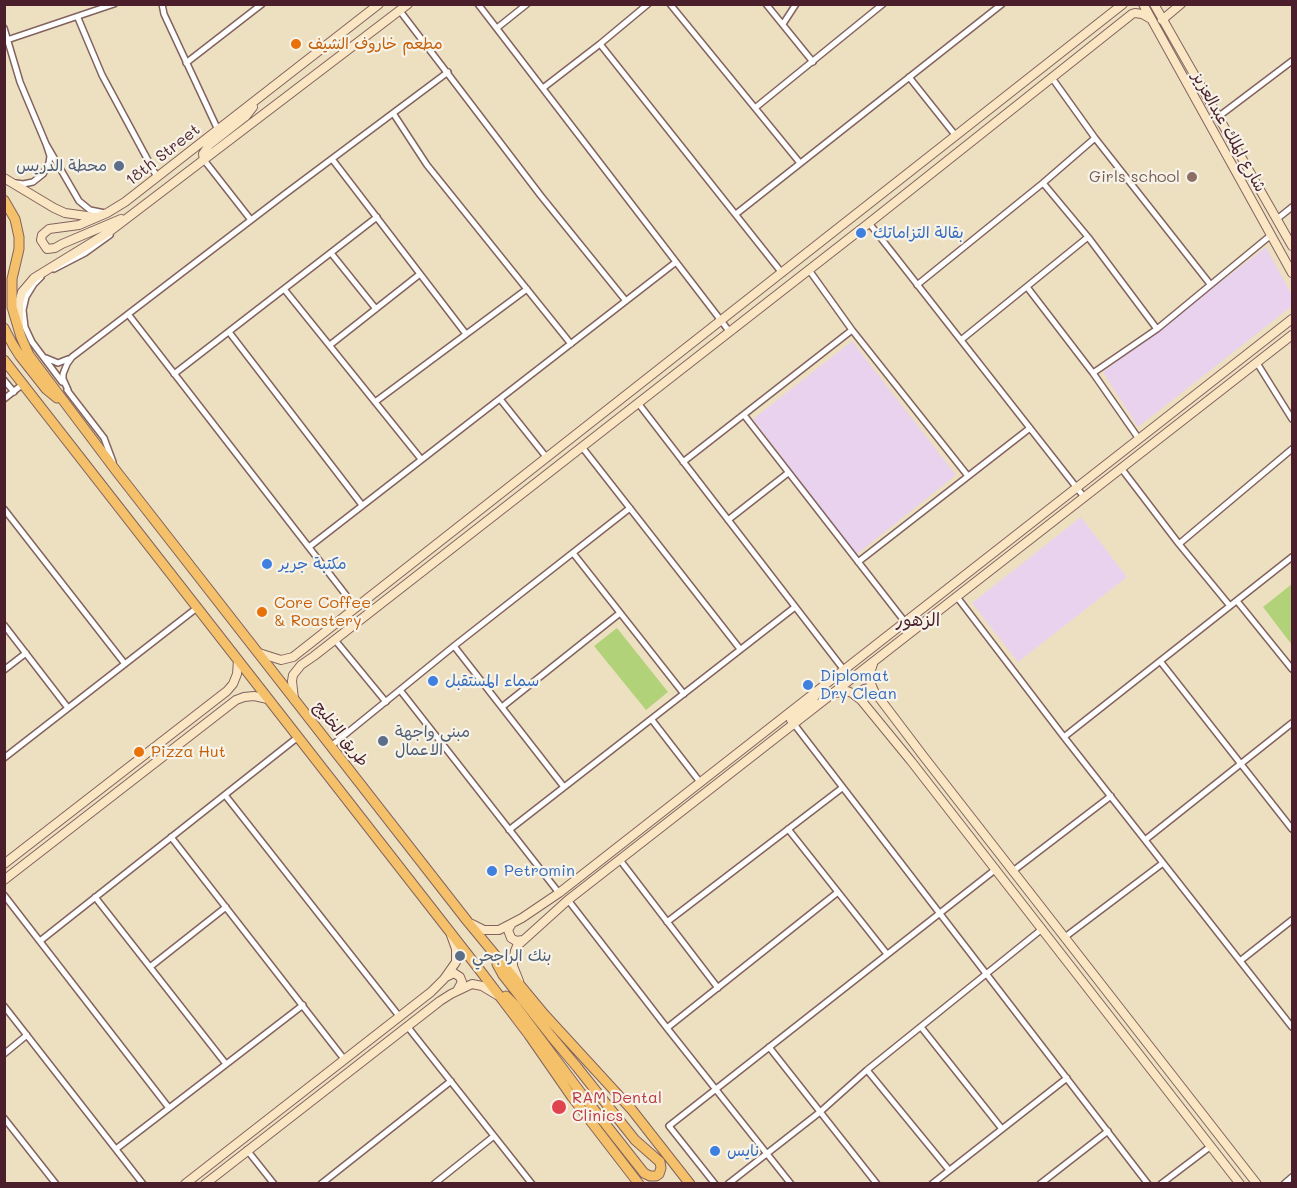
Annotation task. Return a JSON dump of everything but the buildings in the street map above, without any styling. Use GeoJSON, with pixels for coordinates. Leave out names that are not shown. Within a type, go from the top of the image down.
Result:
{"type":"FeatureCollection","features":[{"type":"Feature","properties":{"kind":"main road","name":"طريق الخليج"},"geometry":{"type":"LineString","coordinates":[[4,200],[15,219],[19,237],[19,249],[12,279],[12,307],[29,355],[117,472],[468,922],[544,1014],[632,1110],[690,1184]]}},
{"type":"Feature","properties":{"kind":"main road"},"geometry":{"type":"LineString","coordinates":[[4,328],[20,356],[46,389],[68,407]]}},
{"type":"Feature","properties":{"kind":"main road"},"geometry":{"type":"LineString","coordinates":[[4,351],[23,384]]}},
{"type":"Feature","properties":{"kind":"main road"},"geometry":{"type":"LineString","coordinates":[[4,360],[483,973],[572,1097],[639,1184]]}},
{"type":"Feature","properties":{"kind":"main road"},"geometry":{"type":"LineString","coordinates":[[483,940],[503,975],[551,1036],[635,1140],[660,1162],[659,1174],[650,1176],[644,1173],[515,1005],[483,973]]}},
{"type":"Feature","properties":{"kind":"street"},"geometry":{"type":"LineString","coordinates":[[7,40],[114,4]]}},
{"type":"Feature","properties":{"kind":"street"},"geometry":{"type":"LineString","coordinates":[[162,4],[164,14],[218,130]]}},
{"type":"Feature","properties":{"kind":"street"},"geometry":{"type":"LineString","coordinates":[[186,63],[262,4]]}},
{"type":"Feature","properties":{"kind":"street","name":"18th Street"},"geometry":{"type":"LineString","coordinates":[[136,212],[55,248],[47,249],[41,240],[42,235],[49,229],[79,225],[125,202],[379,4]]}},
{"type":"Feature","properties":{"kind":"street"},"geometry":{"type":"LineString","coordinates":[[21,337],[19,303],[22,292],[34,278],[97,240],[136,212],[408,4]]}},
{"type":"Feature","properties":{"kind":"street"},"geometry":{"type":"LineString","coordinates":[[478,4],[729,331]]}},
{"type":"Feature","properties":{"kind":"street"},"geometry":{"type":"LineString","coordinates":[[497,28],[527,4]]}},
{"type":"Feature","properties":{"kind":"street"},"geometry":{"type":"LineString","coordinates":[[543,88],[648,4]]}},
{"type":"Feature","properties":{"kind":"street"},"geometry":{"type":"LineString","coordinates":[[670,4],[800,163]]}},
{"type":"Feature","properties":{"kind":"street"},"geometry":{"type":"LineString","coordinates":[[766,4],[813,62]]}},
{"type":"Feature","properties":{"kind":"street"},"geometry":{"type":"LineString","coordinates":[[783,24],[796,4]]}},
{"type":"Feature","properties":{"kind":"street"},"geometry":{"type":"LineString","coordinates":[[754,108],[883,4]]}},
{"type":"Feature","properties":{"kind":"street"},"geometry":{"type":"LineString","coordinates":[[259,653],[275,659],[287,660],[293,657],[1124,4]]}},
{"type":"Feature","properties":{"kind":"street","name":"شارع الملك عبدالعزيز"},"geometry":{"type":"LineString","coordinates":[[1143,4],[1293,273]]}},
{"type":"Feature","properties":{"kind":"street"},"geometry":{"type":"LineString","coordinates":[[1162,20],[1181,4]]}},
{"type":"Feature","properties":{"kind":"street"},"geometry":{"type":"LineString","coordinates":[[736,213],[1001,5]]}},
{"type":"Feature","properties":{"kind":"street","name":"شارع الملك عبدالعزيز"},"geometry":{"type":"LineString","coordinates":[[1157,6],[1162,20],[1293,246]]}},
{"type":"Feature","properties":{"kind":"street"},"geometry":{"type":"LineString","coordinates":[[400,10],[542,196],[626,301]]}},
{"type":"Feature","properties":{"kind":"street"},"geometry":{"type":"LineString","coordinates":[[294,699],[293,675],[301,665],[869,223],[1132,14],[1142,14],[1151,19]]}},
{"type":"Feature","properties":{"kind":"street"},"geometry":{"type":"LineString","coordinates":[[78,18],[102,75],[157,177]]}},
{"type":"Feature","properties":{"kind":"street"},"geometry":{"type":"LineString","coordinates":[[4,28],[20,82],[50,156],[49,163],[38,179],[28,183],[8,180]]}},
{"type":"Feature","properties":{"kind":"street"},"geometry":{"type":"LineString","coordinates":[[600,44],[782,273]]}},
{"type":"Feature","properties":{"kind":"street"},"geometry":{"type":"LineString","coordinates":[[1218,117],[1293,60]]}},
{"type":"Feature","properties":{"kind":"street"},"geometry":{"type":"LineString","coordinates":[[42,355],[58,363],[72,357],[448,72]]}},
{"type":"Feature","properties":{"kind":"street"},"geometry":{"type":"LineString","coordinates":[[909,77],[956,136]]}},
{"type":"Feature","properties":{"kind":"street"},"geometry":{"type":"LineString","coordinates":[[1052,78],[1095,138],[1210,285]]}},
{"type":"Feature","properties":{"kind":"street"},"geometry":{"type":"LineString","coordinates":[[251,220],[204,160],[203,154],[209,145],[246,116],[264,94]]}},
{"type":"Feature","properties":{"kind":"street"},"geometry":{"type":"LineString","coordinates":[[393,113],[427,165],[571,344]]}},
{"type":"Feature","properties":{"kind":"street"},"geometry":{"type":"LineString","coordinates":[[917,285],[1095,138]]}},
{"type":"Feature","properties":{"kind":"street"},"geometry":{"type":"LineString","coordinates":[[46,144],[79,201],[90,210],[107,213]]}},
{"type":"Feature","properties":{"kind":"street"},"geometry":{"type":"LineString","coordinates":[[332,159],[466,334]]}},
{"type":"Feature","properties":{"kind":"street"},"geometry":{"type":"LineString","coordinates":[[8,180],[65,213],[98,217]]}},
{"type":"Feature","properties":{"kind":"street"},"geometry":{"type":"LineString","coordinates":[[1043,183],[1088,237],[1157,329]]}},
{"type":"Feature","properties":{"kind":"street"},"geometry":{"type":"LineString","coordinates":[[1277,219],[1293,207]]}},
{"type":"Feature","properties":{"kind":"street"},"geometry":{"type":"LineString","coordinates":[[117,472],[104,438],[32,342],[25,327],[23,310],[26,297],[33,284],[45,274],[85,253],[117,230],[136,212]]}},
{"type":"Feature","properties":{"kind":"street"},"geometry":{"type":"LineString","coordinates":[[174,374],[377,217]]}},
{"type":"Feature","properties":{"kind":"street"},"geometry":{"type":"LineString","coordinates":[[869,223],[1084,497]]}},
{"type":"Feature","properties":{"kind":"street"},"geometry":{"type":"LineString","coordinates":[[1093,373],[1157,329],[1271,235]]}},
{"type":"Feature","properties":{"kind":"street"},"geometry":{"type":"LineString","coordinates":[[961,340],[1088,237]]}},
{"type":"Feature","properties":{"kind":"street"},"geometry":{"type":"LineString","coordinates":[[331,253],[376,309]]}},
{"type":"Feature","properties":{"kind":"street"},"geometry":{"type":"LineString","coordinates":[[309,547],[676,262]]}},
{"type":"Feature","properties":{"kind":"street"},"geometry":{"type":"LineString","coordinates":[[809,270],[852,330],[968,476]]}},
{"type":"Feature","properties":{"kind":"street"},"geometry":{"type":"LineString","coordinates":[[330,345],[420,274]]}},
{"type":"Feature","properties":{"kind":"street"},"geometry":{"type":"LineString","coordinates":[[1027,287],[1140,439]]}},
{"type":"Feature","properties":{"kind":"street"},"geometry":{"type":"LineString","coordinates":[[284,289],[421,459]]}},
{"type":"Feature","properties":{"kind":"street"},"geometry":{"type":"LineString","coordinates":[[375,402],[527,289]]}},
{"type":"Feature","properties":{"kind":"street"},"geometry":{"type":"LineString","coordinates":[[128,314],[356,608]]}},
{"type":"Feature","properties":{"kind":"street"},"geometry":{"type":"LineString","coordinates":[[468,922],[478,928],[490,931],[499,930],[511,925],[559,892],[1293,319]]}},
{"type":"Feature","properties":{"kind":"street"},"geometry":{"type":"LineString","coordinates":[[683,462],[852,330]]}},
{"type":"Feature","properties":{"kind":"street"},"geometry":{"type":"LineString","coordinates":[[229,332],[362,505]]}},
{"type":"Feature","properties":{"kind":"street"},"geometry":{"type":"LineString","coordinates":[[520,985],[513,966],[513,955],[517,946],[568,900],[1293,335]]}},
{"type":"Feature","properties":{"kind":"street"},"geometry":{"type":"LineString","coordinates":[[68,390],[63,374],[72,357]]}},
{"type":"Feature","properties":{"kind":"street"},"geometry":{"type":"LineString","coordinates":[[1257,363],[1293,418]]}},
{"type":"Feature","properties":{"kind":"street"},"geometry":{"type":"LineString","coordinates":[[4,380],[14,392]]}},
{"type":"Feature","properties":{"kind":"street"},"geometry":{"type":"LineString","coordinates":[[4,399],[23,384]]}},
{"type":"Feature","properties":{"kind":"street"},"geometry":{"type":"LineString","coordinates":[[500,399],[547,458]]}},
{"type":"Feature","properties":{"kind":"street"},"geometry":{"type":"LineString","coordinates":[[638,403],[844,669]]}},
{"type":"Feature","properties":{"kind":"street"},"geometry":{"type":"LineString","coordinates":[[744,415],[905,622]]}},
{"type":"Feature","properties":{"kind":"street"},"geometry":{"type":"LineString","coordinates":[[858,562],[1030,428]]}},
{"type":"Feature","properties":{"kind":"street"},"geometry":{"type":"LineString","coordinates":[[582,447],[740,649]]}},
{"type":"Feature","properties":{"kind":"street"},"geometry":{"type":"LineString","coordinates":[[1179,544],[1293,449]]}},
{"type":"Feature","properties":{"kind":"street"},"geometry":{"type":"LineString","coordinates":[[1121,468],[1230,606]]}},
{"type":"Feature","properties":{"kind":"street"},"geometry":{"type":"LineString","coordinates":[[728,520],[788,473]]}},
{"type":"Feature","properties":{"kind":"street"},"geometry":{"type":"LineString","coordinates":[[332,746],[454,646],[630,508]]}},
{"type":"Feature","properties":{"kind":"street"},"geometry":{"type":"LineString","coordinates":[[4,509],[125,664]]}},
{"type":"Feature","properties":{"kind":"street"},"geometry":{"type":"LineString","coordinates":[[573,553],[684,694]]}},
{"type":"Feature","properties":{"kind":"street"},"geometry":{"type":"LineString","coordinates":[[1064,737],[1293,557]]}},
{"type":"Feature","properties":{"kind":"street"},"geometry":{"type":"LineString","coordinates":[[957,597],[1064,737],[1292,1026]]}},
{"type":"Feature","properties":{"kind":"street"},"geometry":{"type":"LineString","coordinates":[[1237,601],[1293,669]]}},
{"type":"Feature","properties":{"kind":"street"},"geometry":{"type":"LineString","coordinates":[[4,758],[198,607]]}},
{"type":"Feature","properties":{"kind":"street"},"geometry":{"type":"LineString","coordinates":[[509,830],[795,607]]}},
{"type":"Feature","properties":{"kind":"street"},"geometry":{"type":"LineString","coordinates":[[501,707],[620,613]]}},
{"type":"Feature","properties":{"kind":"street"},"geometry":{"type":"LineString","coordinates":[[4,625],[68,708]]}},
{"type":"Feature","properties":{"kind":"street"},"geometry":{"type":"LineString","coordinates":[[320,635],[319,643],[322,650]]}},
{"type":"Feature","properties":{"kind":"street"},"geometry":{"type":"LineString","coordinates":[[335,640],[386,702]]}},
{"type":"Feature","properties":{"kind":"street"},"geometry":{"type":"LineString","coordinates":[[454,646],[564,787]]}},
{"type":"Feature","properties":{"kind":"street"},"geometry":{"type":"LineString","coordinates":[[4,670],[26,653]]}},
{"type":"Feature","properties":{"kind":"street"},"geometry":{"type":"LineString","coordinates":[[5,863],[227,691],[237,674],[238,660]]}},
{"type":"Feature","properties":{"kind":"street"},"geometry":{"type":"LineString","coordinates":[[875,661],[870,673],[874,691],[1257,1184]]}},
{"type":"Feature","properties":{"kind":"street"},"geometry":{"type":"LineString","coordinates":[[1160,661],[1293,830]]}},
{"type":"Feature","properties":{"kind":"street"},"geometry":{"type":"LineString","coordinates":[[825,684],[811,702],[791,720],[1148,1184]]}},
{"type":"Feature","properties":{"kind":"street"},"geometry":{"type":"LineString","coordinates":[[861,700],[860,693],[864,688],[871,688],[874,691]]}},
{"type":"Feature","properties":{"kind":"street"},"geometry":{"type":"LineString","coordinates":[[400,690],[559,892]]}},
{"type":"Feature","properties":{"kind":"street"},"geometry":{"type":"LineString","coordinates":[[834,693],[847,691],[861,700],[996,869],[1240,1184]]}},
{"type":"Feature","properties":{"kind":"street"},"geometry":{"type":"LineString","coordinates":[[4,880],[236,700],[254,696],[268,699]]}},
{"type":"Feature","properties":{"kind":"street"},"geometry":{"type":"LineString","coordinates":[[651,720],[700,782]]}},
{"type":"Feature","properties":{"kind":"street"},"geometry":{"type":"LineString","coordinates":[[1145,840],[1293,723]]}},
{"type":"Feature","properties":{"kind":"street"},"geometry":{"type":"LineString","coordinates":[[40,941],[298,738]]}},
{"type":"Feature","properties":{"kind":"street"},"geometry":{"type":"LineString","coordinates":[[667,922],[842,788]]}},
{"type":"Feature","properties":{"kind":"street"},"geometry":{"type":"LineString","coordinates":[[225,795],[399,1016]]}},
{"type":"Feature","properties":{"kind":"street"},"geometry":{"type":"LineString","coordinates":[[1013,871],[1111,796]]}},
{"type":"Feature","properties":{"kind":"street"},"geometry":{"type":"LineString","coordinates":[[788,829],[887,954]]}},
{"type":"Feature","properties":{"kind":"street"},"geometry":{"type":"LineString","coordinates":[[171,837],[344,1059]]}},
{"type":"Feature","properties":{"kind":"street"},"geometry":{"type":"LineString","coordinates":[[620,860],[718,988]]}},
{"type":"Feature","properties":{"kind":"street"},"geometry":{"type":"LineString","coordinates":[[1065,937],[1163,863]]}},
{"type":"Feature","properties":{"kind":"street"},"geometry":{"type":"LineString","coordinates":[[715,1184],[669,1126],[996,869]]}},
{"type":"Feature","properties":{"kind":"street"},"geometry":{"type":"LineString","coordinates":[[667,1028],[838,892]]}},
{"type":"Feature","properties":{"kind":"street"},"geometry":{"type":"LineString","coordinates":[[4,895],[169,1108]]}},
{"type":"Feature","properties":{"kind":"street"},"geometry":{"type":"LineString","coordinates":[[95,897],[226,1064]]}},
{"type":"Feature","properties":{"kind":"street"},"geometry":{"type":"LineString","coordinates":[[568,900],[791,1184]]}},
{"type":"Feature","properties":{"kind":"street"},"geometry":{"type":"LineString","coordinates":[[150,967],[226,907]]}},
{"type":"Feature","properties":{"kind":"street"},"geometry":{"type":"LineString","coordinates":[[1240,961],[1293,920]]}},
{"type":"Feature","properties":{"kind":"street"},"geometry":{"type":"LineString","coordinates":[[511,925],[508,930],[510,938],[516,941],[523,940]]}},
{"type":"Feature","properties":{"kind":"street"},"geometry":{"type":"LineString","coordinates":[[728,1184],[820,1112],[867,1070],[1042,929]]}},
{"type":"Feature","properties":{"kind":"street"},"geometry":{"type":"LineString","coordinates":[[444,979],[454,967],[457,956],[449,931]]}},
{"type":"Feature","properties":{"kind":"street"},"geometry":{"type":"LineString","coordinates":[[185,1184],[430,992],[451,973],[460,977],[462,982],[454,992]]}},
{"type":"Feature","properties":{"kind":"street"},"geometry":{"type":"LineString","coordinates":[[205,1184],[454,992],[467,986],[477,985],[501,997]]}},
{"type":"Feature","properties":{"kind":"street"},"geometry":{"type":"LineString","coordinates":[[116,1149],[303,1005]]}},
{"type":"Feature","properties":{"kind":"street"},"geometry":{"type":"LineString","coordinates":[[4,1006],[143,1184]]}},
{"type":"Feature","properties":{"kind":"street"},"geometry":{"type":"LineString","coordinates":[[407,1026],[532,1184]]}},
{"type":"Feature","properties":{"kind":"street"},"geometry":{"type":"LineString","coordinates":[[921,1027],[1002,1129]]}},
{"type":"Feature","properties":{"kind":"street"},"geometry":{"type":"LineString","coordinates":[[4,1054],[27,1035]]}},
{"type":"Feature","properties":{"kind":"street"},"geometry":{"type":"LineString","coordinates":[[769,1047],[877,1184]]}},
{"type":"Feature","properties":{"kind":"street"},"geometry":{"type":"LineString","coordinates":[[867,1070],[949,1170]]}},
{"type":"Feature","properties":{"kind":"street"},"geometry":{"type":"LineString","coordinates":[[932,1184],[1067,1078]]}},
{"type":"Feature","properties":{"kind":"street"},"geometry":{"type":"LineString","coordinates":[[321,1184],[451,1081]]}},
{"type":"Feature","properties":{"kind":"street"},"geometry":{"type":"LineString","coordinates":[[4,1118],[56,1184]]}},
{"type":"Feature","properties":{"kind":"street"},"geometry":{"type":"LineString","coordinates":[[1040,1184],[1108,1131]]}},
{"type":"Feature","properties":{"kind":"street"},"geometry":{"type":"LineString","coordinates":[[434,1184],[494,1136]]}},
{"type":"Feature","properties":{"kind":"street"},"geometry":{"type":"LineString","coordinates":[[1161,1184],[1211,1146]]}},
{"type":"Feature","properties":{"kind":"street"},"geometry":{"type":"LineString","coordinates":[[248,1150],[274,1184]]}},
{"type":"Feature","properties":{"kind":"street"},"geometry":{"type":"LineString","coordinates":[[627,1168],[632,1184]]}},
{"type":"Feature","properties":{"kind":"street"},"geometry":{"type":"LineString","coordinates":[[1284,1184],[1293,1177]]}},
{"type":"Feature","properties":{"kind":"shaded area"},"geometry":{"type":"Polygon","coordinates":[[[1266,247],[1292,295],[1292,306],[1138,427],[1103,372],[1266,247]]]}},
{"type":"Feature","properties":{"kind":"shaded area"},"geometry":{"type":"Polygon","coordinates":[[[852,341],[956,475],[856,555],[753,419],[852,341]]]}},
{"type":"Feature","properties":{"kind":"shaded area"},"geometry":{"type":"Polygon","coordinates":[[[1081,517],[1127,577],[1018,662],[972,603],[1081,517]]]}},
{"type":"Feature","properties":{"kind":"green space"},"geometry":{"type":"Polygon","coordinates":[[[1292,584],[1292,645],[1263,607],[1292,584]]]}},
{"type":"Feature","properties":{"kind":"green space"},"geometry":{"type":"Polygon","coordinates":[[[617,628],[668,692],[646,710],[594,646],[617,628]]]}},
{"type":"Feature","properties":{"kind":"place","name":"مطعم خاروف الشيف"},"geometry":{"type":"Point","coordinates":[296,44]}},
{"type":"Feature","properties":{"kind":"place","name":"محطة الدريس"},"geometry":{"type":"Point","coordinates":[119,166]}},
{"type":"Feature","properties":{"kind":"place","name":"Girls school"},"geometry":{"type":"Point","coordinates":[1192,177]}},
{"type":"Feature","properties":{"kind":"place","name":"بقالة التزاماتك"},"geometry":{"type":"Point","coordinates":[861,233]}},
{"type":"Feature","properties":{"kind":"place","name":"مكتبة جرير"},"geometry":{"type":"Point","coordinates":[267,564]}},
{"type":"Feature","properties":{"kind":"place","name":"Core Coffee & Roastery"},"geometry":{"type":"Point","coordinates":[262,612]}},
{"type":"Feature","properties":{"kind":"place","name":"سماء المستقبل"},"geometry":{"type":"Point","coordinates":[433,681]}},
{"type":"Feature","properties":{"kind":"place","name":"Diplomat Dry Clean"},"geometry":{"type":"Point","coordinates":[808,685]}},
{"type":"Feature","properties":{"kind":"place","name":"مبنى واجهة الاعمال"},"geometry":{"type":"Point","coordinates":[383,741]}},
{"type":"Feature","properties":{"kind":"place","name":"Pizza Hut"},"geometry":{"type":"Point","coordinates":[139,752]}},
{"type":"Feature","properties":{"kind":"place","name":"Petromin"},"geometry":{"type":"Point","coordinates":[492,871]}},
{"type":"Feature","properties":{"kind":"place","name":"بنك الراجحي"},"geometry":{"type":"Point","coordinates":[460,956]}},
{"type":"Feature","properties":{"kind":"place","name":"RAM Dental Clinics"},"geometry":{"type":"Point","coordinates":[559,1107]}},
{"type":"Feature","properties":{"kind":"place","name":"نايس"},"geometry":{"type":"Point","coordinates":[715,1151]}},
{"type":"Feature","properties":{"kind":"district","name":"الزهور"},"geometry":{"type":"Point","coordinates":[918,620]}}]}
